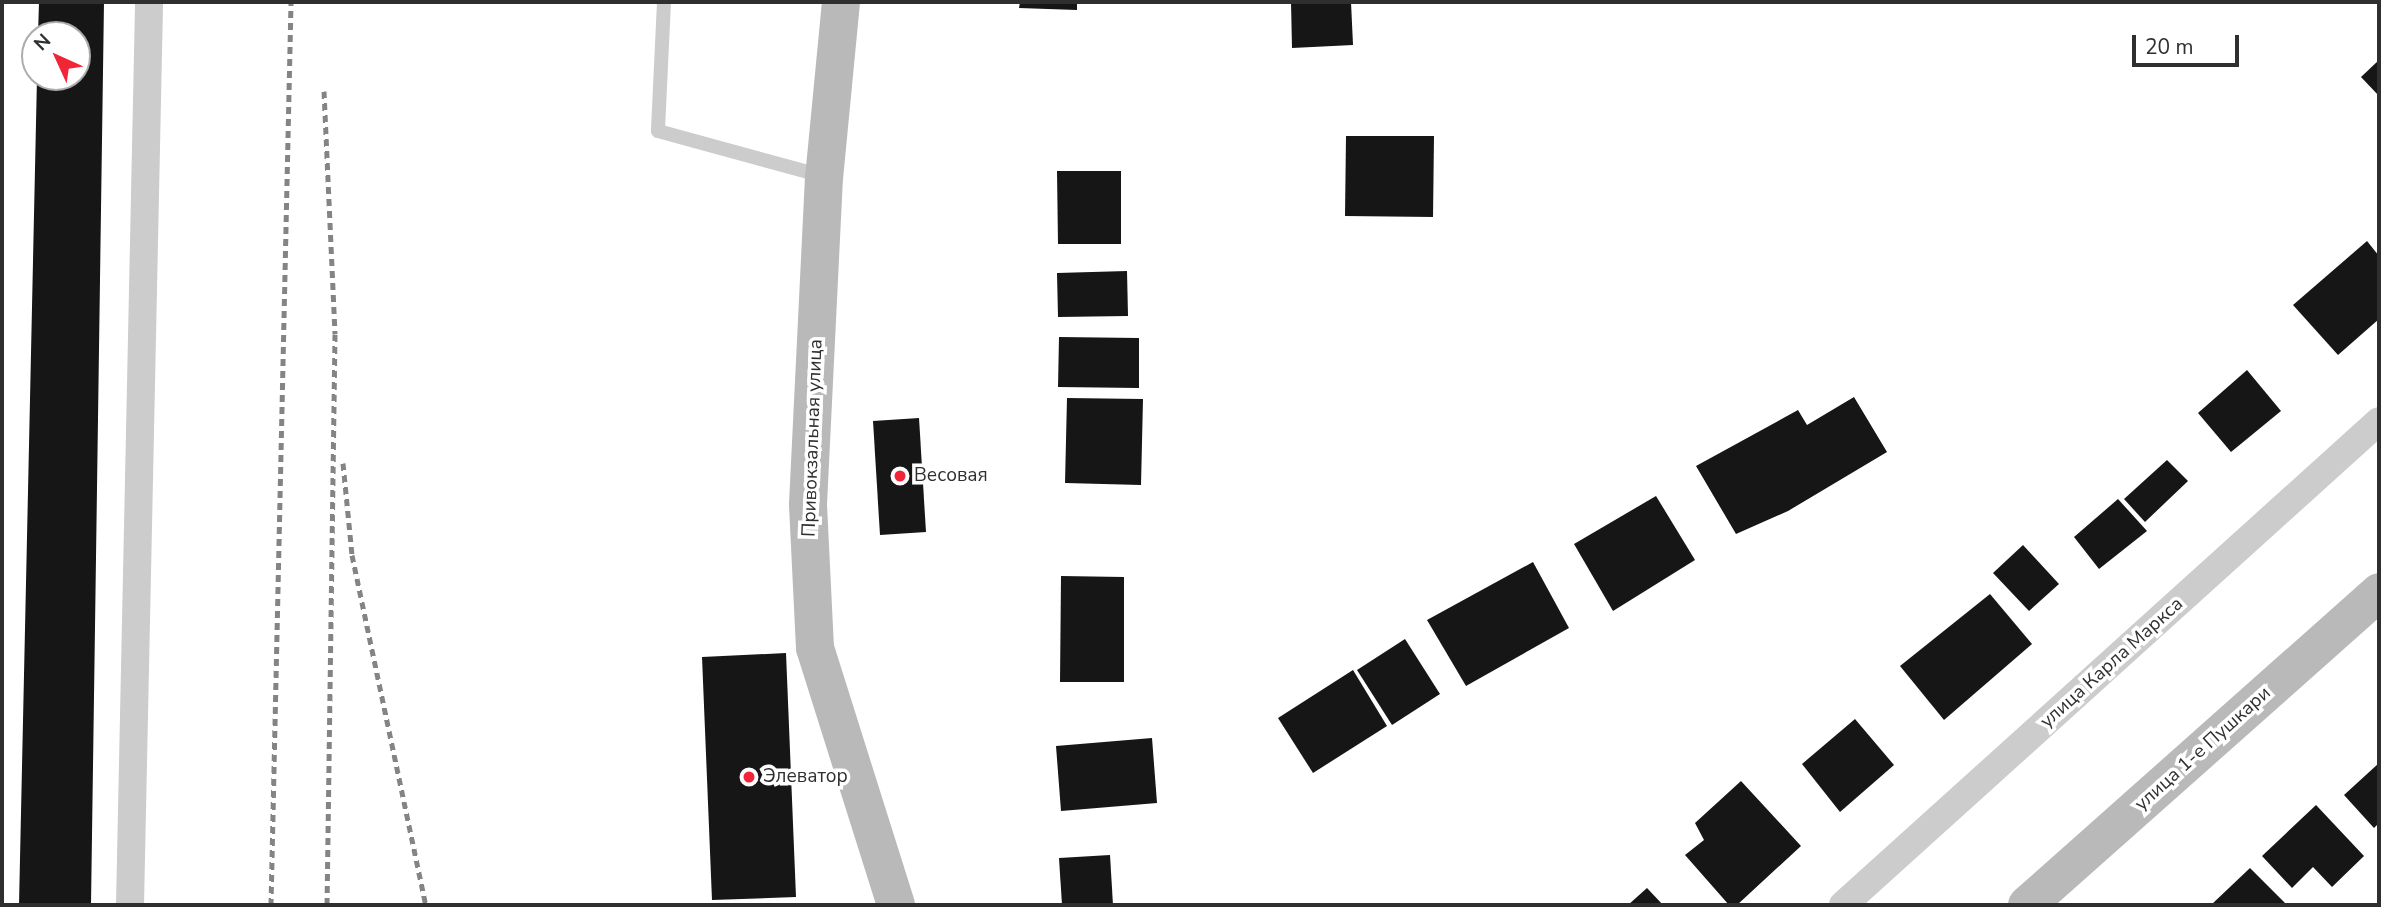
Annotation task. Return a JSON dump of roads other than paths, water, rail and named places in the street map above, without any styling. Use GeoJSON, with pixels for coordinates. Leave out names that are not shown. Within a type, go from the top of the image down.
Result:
{"type":"FeatureCollection","features":[{"type":"Feature","properties":{"kind":"main road","name":"Привокзальная улица"},"geometry":{"type":"LineString","coordinates":[[841,2],[824,177],[808,505],[815,648],[896,905]]}},
{"type":"Feature","properties":{"kind":"main road","name":"улица 1-е Пушкари"},"geometry":{"type":"LineString","coordinates":[[2027,905],[2379,592]]}},
{"type":"Feature","properties":{"kind":"street"},"geometry":{"type":"LineString","coordinates":[[130,905],[149,2]]}},
{"type":"Feature","properties":{"kind":"street","name":"улица Карла Маркса"},"geometry":{"type":"LineString","coordinates":[[1843,905],[2379,421]]}},
{"type":"Feature","properties":{"kind":"lane"},"geometry":{"type":"LineString","coordinates":[[664,2],[659,131],[824,177]]}},
{"type":"Feature","properties":{"kind":"railway"},"geometry":{"type":"LineString","coordinates":[[271,905],[291,2]]}},
{"type":"Feature","properties":{"kind":"railway"},"geometry":{"type":"LineString","coordinates":[[324,91],[335,334],[327,905]]}},
{"type":"Feature","properties":{"kind":"railway"},"geometry":{"type":"LineString","coordinates":[[343,463],[352,555],[426,905]]}},
{"type":"Feature","properties":{"kind":"place","name":"Весовая"},"geometry":{"type":"Point","coordinates":[900,476]}},
{"type":"Feature","properties":{"kind":"place","name":"Элеватор"},"geometry":{"type":"Point","coordinates":[749,777]}}]}
